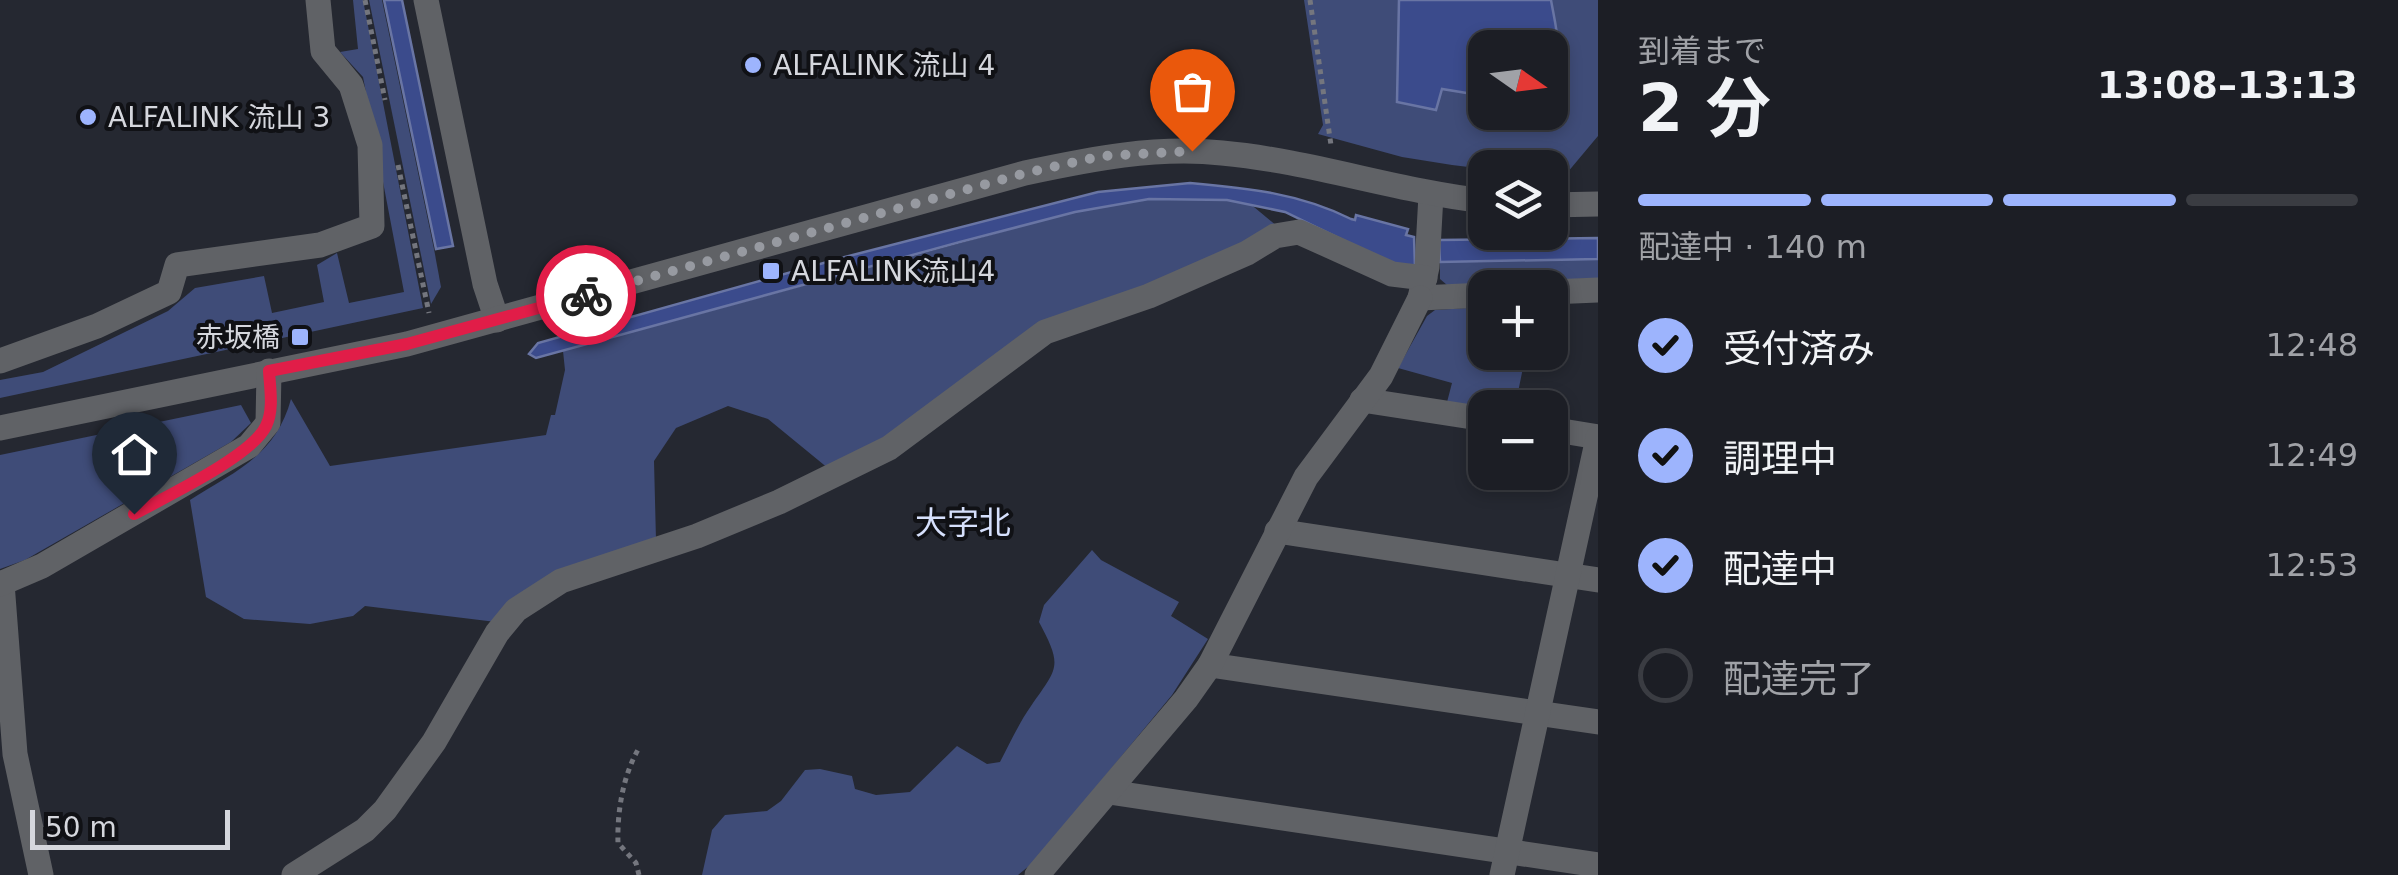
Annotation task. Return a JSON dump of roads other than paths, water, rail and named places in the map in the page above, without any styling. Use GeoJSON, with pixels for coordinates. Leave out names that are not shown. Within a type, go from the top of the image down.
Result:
{"type":"FeatureCollection","features":[{"type":"Feature","properties":{"kind":"street"},"geometry":{"type":"LineString","coordinates":[[0,361],[96,326],[169,292],[177,265],[320,245],[372,226],[370,146],[351,85],[322,51],[318,0]]}},
{"type":"Feature","properties":{"kind":"street"},"geometry":{"type":"LineString","coordinates":[[426,0],[496,320]]}},
{"type":"Feature","properties":{"kind":"street"},"geometry":{"type":"LineString","coordinates":[[0,428],[407,344],[1026,173],[1102,156],[1221,152],[1468,199]]}},
{"type":"Feature","properties":{"kind":"street"},"geometry":{"type":"LineString","coordinates":[[1037,875],[1210,664],[1306,477],[1380,376],[1424,281],[1431,195]]}},
{"type":"Feature","properties":{"kind":"street"},"geometry":{"type":"LineString","coordinates":[[1568,205],[1598,204]]}},
{"type":"Feature","properties":{"kind":"street"},"geometry":{"type":"LineString","coordinates":[[294,875],[365,830],[386,810],[434,742],[497,633],[516,610],[561,581],[697,536],[779,502],[888,448],[1044,332],[1165,289],[1247,253],[1275,236],[1300,232],[1392,274],[1468,291]]}},
{"type":"Feature","properties":{"kind":"street"},"geometry":{"type":"LineString","coordinates":[[1568,291],[1598,290]]}},
{"type":"Feature","properties":{"kind":"street"},"geometry":{"type":"LineString","coordinates":[[41,875],[15,754],[1,583],[42,566],[249,446],[268,424],[269,371]]}},
{"type":"Feature","properties":{"kind":"street"},"geometry":{"type":"LineString","coordinates":[[1362,400],[1468,416]]}},
{"type":"Feature","properties":{"kind":"street"},"geometry":{"type":"LineString","coordinates":[[1505,863],[1598,437],[1568,432]]}},
{"type":"Feature","properties":{"kind":"street"},"geometry":{"type":"LineString","coordinates":[[1276,532],[1598,580]]}},
{"type":"Feature","properties":{"kind":"street"},"geometry":{"type":"LineString","coordinates":[[1210,664],[1598,722]]}},
{"type":"Feature","properties":{"kind":"street"},"geometry":{"type":"LineString","coordinates":[[1108,792],[1505,863],[1598,865]]}},
{"type":"Feature","properties":{"kind":"place","name":"ALFALINK 流山 4"},"geometry":{"type":"Point","coordinates":[753,65]}},
{"type":"Feature","properties":{"kind":"place","name":"ALFALINK 流山 3"},"geometry":{"type":"Point","coordinates":[88,117]}},
{"type":"Feature","properties":{"kind":"place","name":"ALFALINK流山4"},"geometry":{"type":"Point","coordinates":[771,271]}},
{"type":"Feature","properties":{"kind":"place","name":"赤坂橋"},"geometry":{"type":"Point","coordinates":[300,337]}},
{"type":"Feature","properties":{"kind":"district","name":"大字北"},"geometry":{"type":"Point","coordinates":[963,523]}}]}
